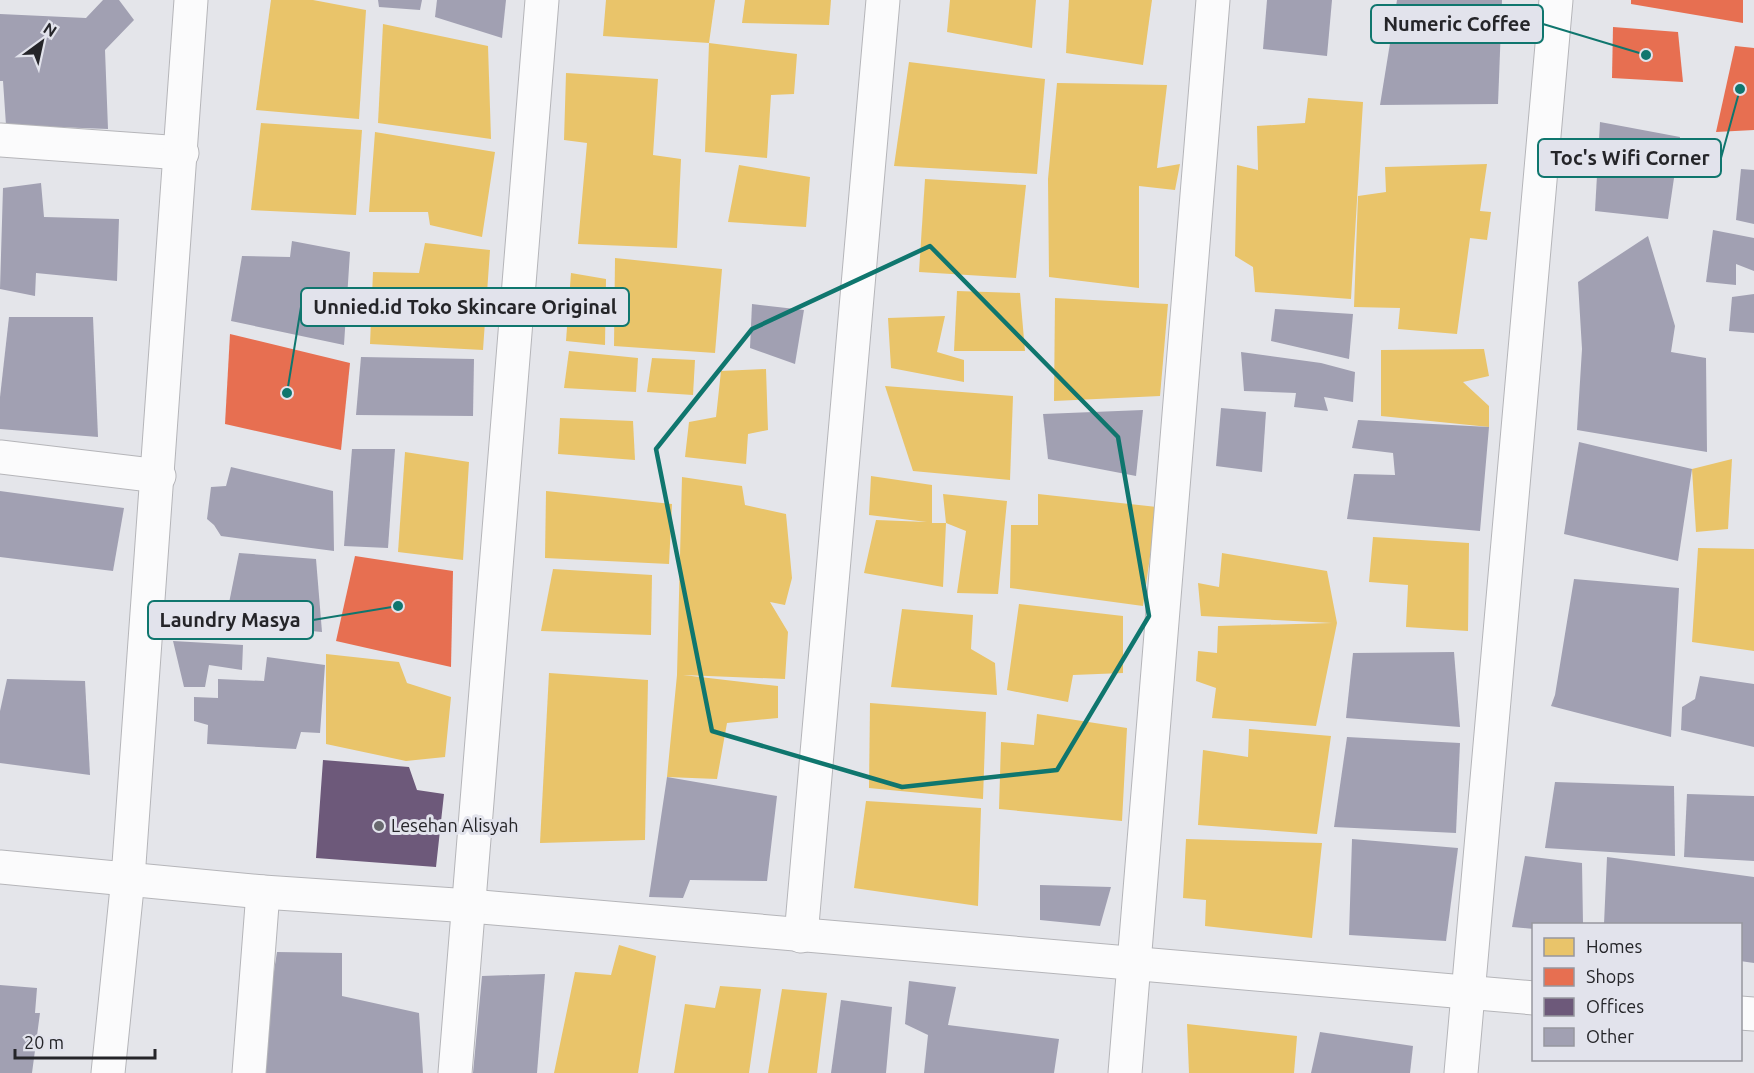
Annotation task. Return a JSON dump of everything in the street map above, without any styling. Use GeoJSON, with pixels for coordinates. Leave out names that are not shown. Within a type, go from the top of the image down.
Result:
{"type":"FeatureCollection","features":[{"type":"Feature","properties":{"kind":"street"},"geometry":{"type":"LineString","coordinates":[[108,1073],[128,878],[159,476],[191,0]]}},
{"type":"Feature","properties":{"kind":"street"},"geometry":{"type":"LineString","coordinates":[[455,1073],[542,0]]}},
{"type":"Feature","properties":{"kind":"street"},"geometry":{"type":"LineString","coordinates":[[801,936],[883,0]]}},
{"type":"Feature","properties":{"kind":"street"},"geometry":{"type":"LineString","coordinates":[[1125,1073],[1213,0]]}},
{"type":"Feature","properties":{"kind":"street"},"geometry":{"type":"LineString","coordinates":[[1461,1073],[1556,0]]}},
{"type":"Feature","properties":{"kind":"street"},"geometry":{"type":"LineString","coordinates":[[0,140],[182,153]]}},
{"type":"Feature","properties":{"kind":"street"},"geometry":{"type":"LineString","coordinates":[[0,457],[159,476]]}},
{"type":"Feature","properties":{"kind":"street"},"geometry":{"type":"LineString","coordinates":[[0,867],[263,892],[470,906],[1532,998]]}},
{"type":"Feature","properties":{"kind":"street"},"geometry":{"type":"LineString","coordinates":[[249,1073],[263,892]]}},
{"type":"Feature","properties":{"kind":"highlighted area"},"geometry":{"type":"Polygon","coordinates":[[[930,246],[1118,437],[1149,616],[1057,770],[902,787],[712,731],[656,449],[752,329],[930,246]]]}},
{"type":"Feature","properties":{"kind":"building: Homes"},"geometry":{"type":"Polygon","coordinates":[[[271,0],[313,0],[366,10],[359,119],[256,110],[271,0]]]}},
{"type":"Feature","properties":{"kind":"building: Homes"},"geometry":{"type":"Polygon","coordinates":[[[606,0],[715,0],[709,43],[603,36],[606,0]]]}},
{"type":"Feature","properties":{"kind":"building: Homes"},"geometry":{"type":"Polygon","coordinates":[[[745,0],[831,0],[829,25],[742,23],[745,0]]]}},
{"type":"Feature","properties":{"kind":"building: Homes"},"geometry":{"type":"Polygon","coordinates":[[[950,0],[1036,0],[1032,48],[947,32],[950,0]]]}},
{"type":"Feature","properties":{"kind":"building: Homes"},"geometry":{"type":"Polygon","coordinates":[[[1069,0],[1152,0],[1143,65],[1066,53],[1069,0]]]}},
{"type":"Feature","properties":{"kind":"building: Homes"},"geometry":{"type":"Polygon","coordinates":[[[383,24],[488,46],[491,139],[378,123],[383,24]]]}},
{"type":"Feature","properties":{"kind":"building: Homes"},"geometry":{"type":"Polygon","coordinates":[[[709,43],[797,54],[794,94],[771,95],[767,158],[705,152],[709,43]]]}},
{"type":"Feature","properties":{"kind":"building: Homes"},"geometry":{"type":"Polygon","coordinates":[[[909,62],[1045,79],[1037,174],[894,166],[909,62]]]}},
{"type":"Feature","properties":{"kind":"building: Homes"},"geometry":{"type":"Polygon","coordinates":[[[566,73],[658,79],[653,155],[681,159],[677,248],[578,244],[587,143],[564,140],[566,73]]]}},
{"type":"Feature","properties":{"kind":"building: Homes"},"geometry":{"type":"Polygon","coordinates":[[[1057,83],[1167,85],[1157,168],[1180,164],[1175,190],[1139,186],[1139,288],[1049,277],[1048,179],[1057,83]]]}},
{"type":"Feature","properties":{"kind":"building: Homes"},"geometry":{"type":"Polygon","coordinates":[[[1308,98],[1363,102],[1351,299],[1255,292],[1253,267],[1235,256],[1237,165],[1258,170],[1257,126],[1305,123],[1308,98]]]}},
{"type":"Feature","properties":{"kind":"building: Homes"},"geometry":{"type":"Polygon","coordinates":[[[261,123],[362,130],[356,215],[251,210],[261,123]]]}},
{"type":"Feature","properties":{"kind":"building: Homes"},"geometry":{"type":"Polygon","coordinates":[[[375,132],[495,152],[482,237],[430,225],[428,212],[369,212],[375,132]]]}},
{"type":"Feature","properties":{"kind":"building: Homes"},"geometry":{"type":"Polygon","coordinates":[[[1487,164],[1480,211],[1491,212],[1487,240],[1470,238],[1457,334],[1398,329],[1400,308],[1354,307],[1358,196],[1386,192],[1385,167],[1487,164]]]}},
{"type":"Feature","properties":{"kind":"building: Homes"},"geometry":{"type":"Polygon","coordinates":[[[739,165],[810,177],[806,227],[728,222],[739,165]]]}},
{"type":"Feature","properties":{"kind":"building: Homes"},"geometry":{"type":"Polygon","coordinates":[[[925,179],[1026,185],[1016,278],[919,272],[925,179]]]}},
{"type":"Feature","properties":{"kind":"building: Homes"},"geometry":{"type":"Polygon","coordinates":[[[425,243],[490,250],[483,350],[370,344],[373,272],[419,273],[425,243]]]}},
{"type":"Feature","properties":{"kind":"building: Homes"},"geometry":{"type":"Polygon","coordinates":[[[615,258],[722,269],[715,353],[614,346],[615,258]]]}},
{"type":"Feature","properties":{"kind":"building: Homes"},"geometry":{"type":"Polygon","coordinates":[[[571,273],[606,279],[605,345],[566,341],[571,273]]]}},
{"type":"Feature","properties":{"kind":"building: Homes"},"geometry":{"type":"Polygon","coordinates":[[[957,291],[1020,293],[1025,351],[954,351],[957,291]]]}},
{"type":"Feature","properties":{"kind":"building: Homes"},"geometry":{"type":"Polygon","coordinates":[[[1055,298],[1168,304],[1160,396],[1054,401],[1055,298]]]}},
{"type":"Feature","properties":{"kind":"building: Homes"},"geometry":{"type":"Polygon","coordinates":[[[945,316],[937,352],[964,360],[964,382],[891,368],[888,318],[945,316]]]}},
{"type":"Feature","properties":{"kind":"building: Homes"},"geometry":{"type":"Polygon","coordinates":[[[1484,349],[1489,376],[1463,382],[1489,406],[1489,427],[1381,416],[1381,350],[1484,349]]]}},
{"type":"Feature","properties":{"kind":"building: Homes"},"geometry":{"type":"Polygon","coordinates":[[[569,351],[638,358],[636,392],[564,388],[569,351]]]}},
{"type":"Feature","properties":{"kind":"building: Homes"},"geometry":{"type":"Polygon","coordinates":[[[652,358],[695,360],[693,395],[647,392],[652,358]]]}},
{"type":"Feature","properties":{"kind":"building: Homes"},"geometry":{"type":"Polygon","coordinates":[[[766,369],[768,430],[748,434],[746,464],[685,457],[689,422],[716,417],[721,371],[766,369]]]}},
{"type":"Feature","properties":{"kind":"building: Homes"},"geometry":{"type":"Polygon","coordinates":[[[885,386],[1013,396],[1010,480],[913,471],[885,386]]]}},
{"type":"Feature","properties":{"kind":"building: Homes"},"geometry":{"type":"Polygon","coordinates":[[[560,418],[633,421],[635,460],[558,454],[560,418]]]}},
{"type":"Feature","properties":{"kind":"building: Homes"},"geometry":{"type":"Polygon","coordinates":[[[405,452],[469,462],[463,560],[398,552],[405,452]]]}},
{"type":"Feature","properties":{"kind":"building: Homes"},"geometry":{"type":"Polygon","coordinates":[[[1732,459],[1728,529],[1696,532],[1692,469],[1732,459]]]}},
{"type":"Feature","properties":{"kind":"building: Homes"},"geometry":{"type":"Polygon","coordinates":[[[871,476],[932,485],[932,523],[946,523],[943,587],[864,573],[876,520],[927,522],[869,515],[871,476]]]}},
{"type":"Feature","properties":{"kind":"building: Homes"},"geometry":{"type":"Polygon","coordinates":[[[682,477],[742,486],[745,505],[786,514],[792,578],[785,605],[770,602],[788,632],[785,679],[683,675],[778,686],[778,718],[727,723],[717,779],[667,777],[677,675],[682,477]]]}},
{"type":"Feature","properties":{"kind":"building: Homes"},"geometry":{"type":"Polygon","coordinates":[[[546,491],[672,504],[669,564],[545,558],[546,491]]]}},
{"type":"Feature","properties":{"kind":"building: Homes"},"geometry":{"type":"Polygon","coordinates":[[[943,494],[1007,501],[998,594],[957,593],[966,531],[946,523],[943,494]]]}},
{"type":"Feature","properties":{"kind":"building: Homes"},"geometry":{"type":"Polygon","coordinates":[[[1038,494],[1157,507],[1143,606],[1010,588],[1011,525],[1038,525],[1038,494]]]}},
{"type":"Feature","properties":{"kind":"building: Homes"},"geometry":{"type":"Polygon","coordinates":[[[1373,537],[1469,543],[1468,631],[1406,627],[1408,585],[1369,582],[1373,537]]]}},
{"type":"Feature","properties":{"kind":"building: Homes"},"geometry":{"type":"Polygon","coordinates":[[[1698,548],[1754,549],[1754,651],[1692,642],[1698,548]]]}},
{"type":"Feature","properties":{"kind":"building: Homes"},"geometry":{"type":"Polygon","coordinates":[[[1222,553],[1327,571],[1337,623],[1316,726],[1212,718],[1216,688],[1196,681],[1198,651],[1217,653],[1218,626],[1332,623],[1201,616],[1198,583],[1219,587],[1222,553]]]}},
{"type":"Feature","properties":{"kind":"building: Homes"},"geometry":{"type":"Polygon","coordinates":[[[553,569],[652,575],[651,635],[541,631],[553,569]]]}},
{"type":"Feature","properties":{"kind":"building: Homes"},"geometry":{"type":"Polygon","coordinates":[[[1019,604],[1123,616],[1123,673],[1073,675],[1068,702],[1007,690],[1019,604]]]}},
{"type":"Feature","properties":{"kind":"building: Homes"},"geometry":{"type":"Polygon","coordinates":[[[902,609],[973,615],[971,649],[995,663],[997,695],[891,687],[902,609]]]}},
{"type":"Feature","properties":{"kind":"building: Homes"},"geometry":{"type":"Polygon","coordinates":[[[326,654],[399,662],[407,683],[451,697],[445,757],[406,761],[326,744],[326,654]]]}},
{"type":"Feature","properties":{"kind":"building: Homes"},"geometry":{"type":"Polygon","coordinates":[[[549,673],[648,680],[645,840],[540,843],[549,673]]]}},
{"type":"Feature","properties":{"kind":"building: Homes"},"geometry":{"type":"Polygon","coordinates":[[[870,703],[986,712],[983,799],[869,788],[870,703]]]}},
{"type":"Feature","properties":{"kind":"building: Homes"},"geometry":{"type":"Polygon","coordinates":[[[1037,714],[1127,728],[1122,821],[999,809],[1001,742],[1034,745],[1037,714]]]}},
{"type":"Feature","properties":{"kind":"building: Homes"},"geometry":{"type":"Polygon","coordinates":[[[1249,729],[1331,736],[1317,834],[1198,825],[1203,750],[1248,757],[1249,729]]]}},
{"type":"Feature","properties":{"kind":"building: Homes"},"geometry":{"type":"Polygon","coordinates":[[[866,801],[981,808],[978,906],[854,888],[866,801]]]}},
{"type":"Feature","properties":{"kind":"building: Homes"},"geometry":{"type":"Polygon","coordinates":[[[1186,839],[1322,843],[1312,938],[1205,926],[1206,900],[1183,898],[1186,839]]]}},
{"type":"Feature","properties":{"kind":"building: Homes"},"geometry":{"type":"Polygon","coordinates":[[[619,945],[656,956],[638,1073],[554,1073],[575,972],[611,975],[619,945]]]}},
{"type":"Feature","properties":{"kind":"building: Homes"},"geometry":{"type":"Polygon","coordinates":[[[720,986],[761,989],[749,1073],[674,1073],[685,1004],[715,1008],[720,986]]]}},
{"type":"Feature","properties":{"kind":"building: Homes"},"geometry":{"type":"Polygon","coordinates":[[[782,989],[827,993],[817,1073],[768,1073],[782,989]]]}},
{"type":"Feature","properties":{"kind":"building: Homes"},"geometry":{"type":"Polygon","coordinates":[[[1187,1024],[1297,1036],[1294,1073],[1189,1073],[1187,1024]]]}},
{"type":"Feature","properties":{"kind":"building: Shops"},"geometry":{"type":"Polygon","coordinates":[[[1631,0],[1743,0],[1743,23],[1631,4],[1631,0]]]}},
{"type":"Feature","properties":{"kind":"building: Shops"},"geometry":{"type":"Polygon","coordinates":[[[1613,27],[1678,32],[1683,82],[1612,78],[1613,27]]]}},
{"type":"Feature","properties":{"kind":"building: Shops"},"geometry":{"type":"Polygon","coordinates":[[[1735,46],[1754,48],[1754,130],[1716,132],[1735,46]]]}},
{"type":"Feature","properties":{"kind":"building: Shops"},"geometry":{"type":"Polygon","coordinates":[[[230,334],[350,363],[341,450],[225,424],[230,334]]]}},
{"type":"Feature","properties":{"kind":"building: Shops"},"geometry":{"type":"Polygon","coordinates":[[[355,556],[453,571],[451,667],[336,641],[355,556]]]}},
{"type":"Feature","properties":{"kind":"building: Offices","name":"Lesehan Alisyah"},"geometry":{"type":"Polygon","coordinates":[[[323,760],[409,767],[417,790],[444,794],[436,867],[316,858],[323,760]]]}},
{"type":"Feature","properties":{"kind":"building: Other"},"geometry":{"type":"Polygon","coordinates":[[[103,0],[119,0],[134,20],[105,50],[108,129],[6,125],[3,81],[0,81],[0,14],[86,18],[103,0]]]}},
{"type":"Feature","properties":{"kind":"building: Other"},"geometry":{"type":"Polygon","coordinates":[[[378,0],[422,0],[420,10],[379,7],[378,0]]]}},
{"type":"Feature","properties":{"kind":"building: Other"},"geometry":{"type":"Polygon","coordinates":[[[437,0],[506,0],[502,38],[435,17],[437,0]]]}},
{"type":"Feature","properties":{"kind":"building: Other"},"geometry":{"type":"Polygon","coordinates":[[[1267,0],[1332,0],[1327,56],[1263,49],[1267,0]]]}},
{"type":"Feature","properties":{"kind":"building: Other"},"geometry":{"type":"Polygon","coordinates":[[[1397,0],[1502,0],[1498,104],[1380,105],[1397,0]]]}},
{"type":"Feature","properties":{"kind":"building: Other"},"geometry":{"type":"Polygon","coordinates":[[[1600,122],[1680,137],[1668,219],[1595,211],[1600,122]]]}},
{"type":"Feature","properties":{"kind":"building: Other"},"geometry":{"type":"Polygon","coordinates":[[[1741,169],[1754,170],[1754,224],[1736,220],[1741,169]]]}},
{"type":"Feature","properties":{"kind":"building: Other"},"geometry":{"type":"Polygon","coordinates":[[[41,183],[44,217],[119,219],[117,281],[36,273],[35,296],[0,289],[3,188],[41,183]]]}},
{"type":"Feature","properties":{"kind":"building: Other"},"geometry":{"type":"Polygon","coordinates":[[[1713,230],[1754,238],[1754,271],[1736,264],[1736,285],[1706,282],[1713,230]]]}},
{"type":"Feature","properties":{"kind":"building: Other"},"geometry":{"type":"Polygon","coordinates":[[[1648,236],[1675,326],[1671,352],[1706,358],[1707,452],[1577,430],[1582,349],[1578,282],[1648,236]]]}},
{"type":"Feature","properties":{"kind":"building: Other"},"geometry":{"type":"Polygon","coordinates":[[[292,241],[350,252],[344,345],[231,321],[242,256],[290,257],[292,241]]]}},
{"type":"Feature","properties":{"kind":"building: Other"},"geometry":{"type":"Polygon","coordinates":[[[1754,294],[1754,333],[1729,331],[1732,297],[1754,294]]]}},
{"type":"Feature","properties":{"kind":"building: Other"},"geometry":{"type":"Polygon","coordinates":[[[752,304],[804,310],[795,364],[750,348],[752,304]]]}},
{"type":"Feature","properties":{"kind":"building: Other"},"geometry":{"type":"Polygon","coordinates":[[[1275,309],[1353,314],[1349,359],[1271,341],[1275,309]]]}},
{"type":"Feature","properties":{"kind":"building: Other"},"geometry":{"type":"Polygon","coordinates":[[[9,317],[93,317],[98,437],[0,429],[0,397],[9,317]]]}},
{"type":"Feature","properties":{"kind":"building: Other"},"geometry":{"type":"Polygon","coordinates":[[[1241,352],[1321,363],[1355,372],[1353,402],[1324,397],[1328,411],[1294,407],[1296,393],[1244,391],[1241,352]]]}},
{"type":"Feature","properties":{"kind":"building: Other"},"geometry":{"type":"Polygon","coordinates":[[[361,357],[474,359],[473,416],[356,415],[361,357]]]}},
{"type":"Feature","properties":{"kind":"building: Other"},"geometry":{"type":"Polygon","coordinates":[[[1221,408],[1266,412],[1262,472],[1216,466],[1221,408]]]}},
{"type":"Feature","properties":{"kind":"building: Other"},"geometry":{"type":"Polygon","coordinates":[[[1143,410],[1136,476],[1048,459],[1043,414],[1143,410]]]}},
{"type":"Feature","properties":{"kind":"building: Other"},"geometry":{"type":"Polygon","coordinates":[[[1358,420],[1489,427],[1480,531],[1347,519],[1354,474],[1395,475],[1393,453],[1352,448],[1358,420]]]}},
{"type":"Feature","properties":{"kind":"building: Other"},"geometry":{"type":"Polygon","coordinates":[[[1579,442],[1692,469],[1678,561],[1564,534],[1579,442]]]}},
{"type":"Feature","properties":{"kind":"building: Other"},"geometry":{"type":"Polygon","coordinates":[[[352,449],[395,449],[388,548],[344,546],[352,449]]]}},
{"type":"Feature","properties":{"kind":"building: Other"},"geometry":{"type":"Polygon","coordinates":[[[231,467],[333,491],[334,551],[221,536],[207,519],[211,487],[226,486],[231,467]]]}},
{"type":"Feature","properties":{"kind":"building: Other"},"geometry":{"type":"Polygon","coordinates":[[[0,491],[124,508],[113,571],[0,557],[0,491]]]}},
{"type":"Feature","properties":{"kind":"building: Other"},"geometry":{"type":"Polygon","coordinates":[[[239,553],[316,559],[322,632],[225,623],[239,553]]]}},
{"type":"Feature","properties":{"kind":"building: Other"},"geometry":{"type":"Polygon","coordinates":[[[1574,579],[1679,588],[1671,737],[1551,706],[1555,695],[1574,579]]]}},
{"type":"Feature","properties":{"kind":"building: Other"},"geometry":{"type":"Polygon","coordinates":[[[173,641],[243,645],[242,670],[209,665],[205,687],[184,687],[173,641]]]}},
{"type":"Feature","properties":{"kind":"building: Other"},"geometry":{"type":"Polygon","coordinates":[[[1454,652],[1460,727],[1346,718],[1353,653],[1454,652]]]}},
{"type":"Feature","properties":{"kind":"building: Other"},"geometry":{"type":"Polygon","coordinates":[[[267,657],[325,665],[320,733],[301,732],[296,749],[207,744],[208,725],[194,721],[194,697],[218,698],[218,679],[264,681],[267,657]]]}},
{"type":"Feature","properties":{"kind":"building: Other"},"geometry":{"type":"Polygon","coordinates":[[[1700,676],[1754,684],[1754,747],[1681,730],[1682,707],[1695,699],[1700,676]]]}},
{"type":"Feature","properties":{"kind":"building: Other"},"geometry":{"type":"Polygon","coordinates":[[[7,679],[85,681],[90,775],[0,763],[0,711],[7,679]]]}},
{"type":"Feature","properties":{"kind":"building: Other"},"geometry":{"type":"Polygon","coordinates":[[[1347,737],[1460,743],[1456,833],[1334,827],[1347,737]]]}},
{"type":"Feature","properties":{"kind":"building: Other"},"geometry":{"type":"Polygon","coordinates":[[[667,777],[777,796],[767,881],[690,880],[683,898],[649,897],[667,777]]]}},
{"type":"Feature","properties":{"kind":"building: Other"},"geometry":{"type":"Polygon","coordinates":[[[1555,782],[1674,786],[1675,856],[1545,848],[1555,782]]]}},
{"type":"Feature","properties":{"kind":"building: Other"},"geometry":{"type":"Polygon","coordinates":[[[1687,794],[1754,796],[1754,861],[1684,857],[1687,794]]]}},
{"type":"Feature","properties":{"kind":"building: Other"},"geometry":{"type":"Polygon","coordinates":[[[1352,839],[1458,848],[1446,941],[1349,935],[1352,839]]]}},
{"type":"Feature","properties":{"kind":"building: Other"},"geometry":{"type":"Polygon","coordinates":[[[1525,856],[1582,863],[1583,923],[1532,923],[1532,929],[1512,927],[1525,856]]]}},
{"type":"Feature","properties":{"kind":"building: Other"},"geometry":{"type":"Polygon","coordinates":[[[1607,857],[1754,877],[1754,963],[1742,961],[1742,923],[1604,923],[1607,857]]]}},
{"type":"Feature","properties":{"kind":"building: Other"},"geometry":{"type":"Polygon","coordinates":[[[1040,885],[1111,887],[1100,926],[1040,920],[1040,885]]]}},
{"type":"Feature","properties":{"kind":"building: Other"},"geometry":{"type":"Polygon","coordinates":[[[277,952],[342,953],[342,996],[419,1013],[423,1073],[258,1073],[277,952]]]}},
{"type":"Feature","properties":{"kind":"building: Other"},"geometry":{"type":"Polygon","coordinates":[[[545,974],[537,1073],[473,1073],[482,976],[545,974]]]}},
{"type":"Feature","properties":{"kind":"building: Other"},"geometry":{"type":"Polygon","coordinates":[[[909,981],[956,987],[948,1025],[1059,1039],[1054,1073],[924,1073],[928,1035],[905,1024],[909,981]]]}},
{"type":"Feature","properties":{"kind":"building: Other"},"geometry":{"type":"Polygon","coordinates":[[[0,985],[37,988],[35,1013],[40,1013],[32,1073],[0,1073],[0,985]]]}},
{"type":"Feature","properties":{"kind":"building: Other"},"geometry":{"type":"Polygon","coordinates":[[[841,1000],[892,1007],[886,1073],[831,1073],[841,1000]]]}},
{"type":"Feature","properties":{"kind":"building: Other"},"geometry":{"type":"Polygon","coordinates":[[[1320,1032],[1413,1046],[1410,1073],[1311,1073],[1320,1032]]]}},
{"type":"Feature","properties":{"kind":"place","name":"Numeric Coffee"},"geometry":{"type":"Point","coordinates":[1646,55]}},
{"type":"Feature","properties":{"kind":"place","name":"Toc's Wifi Corner"},"geometry":{"type":"Point","coordinates":[1740,89]}},
{"type":"Feature","properties":{"kind":"place","name":"Unnied.id Toko Skincare Original"},"geometry":{"type":"Point","coordinates":[287,393]}},
{"type":"Feature","properties":{"kind":"place","name":"Laundry Masya"},"geometry":{"type":"Point","coordinates":[398,606]}},
{"type":"Feature","properties":{"kind":"place","name":"Lesehan Alisyah"},"geometry":{"type":"Point","coordinates":[379,826]}}]}
